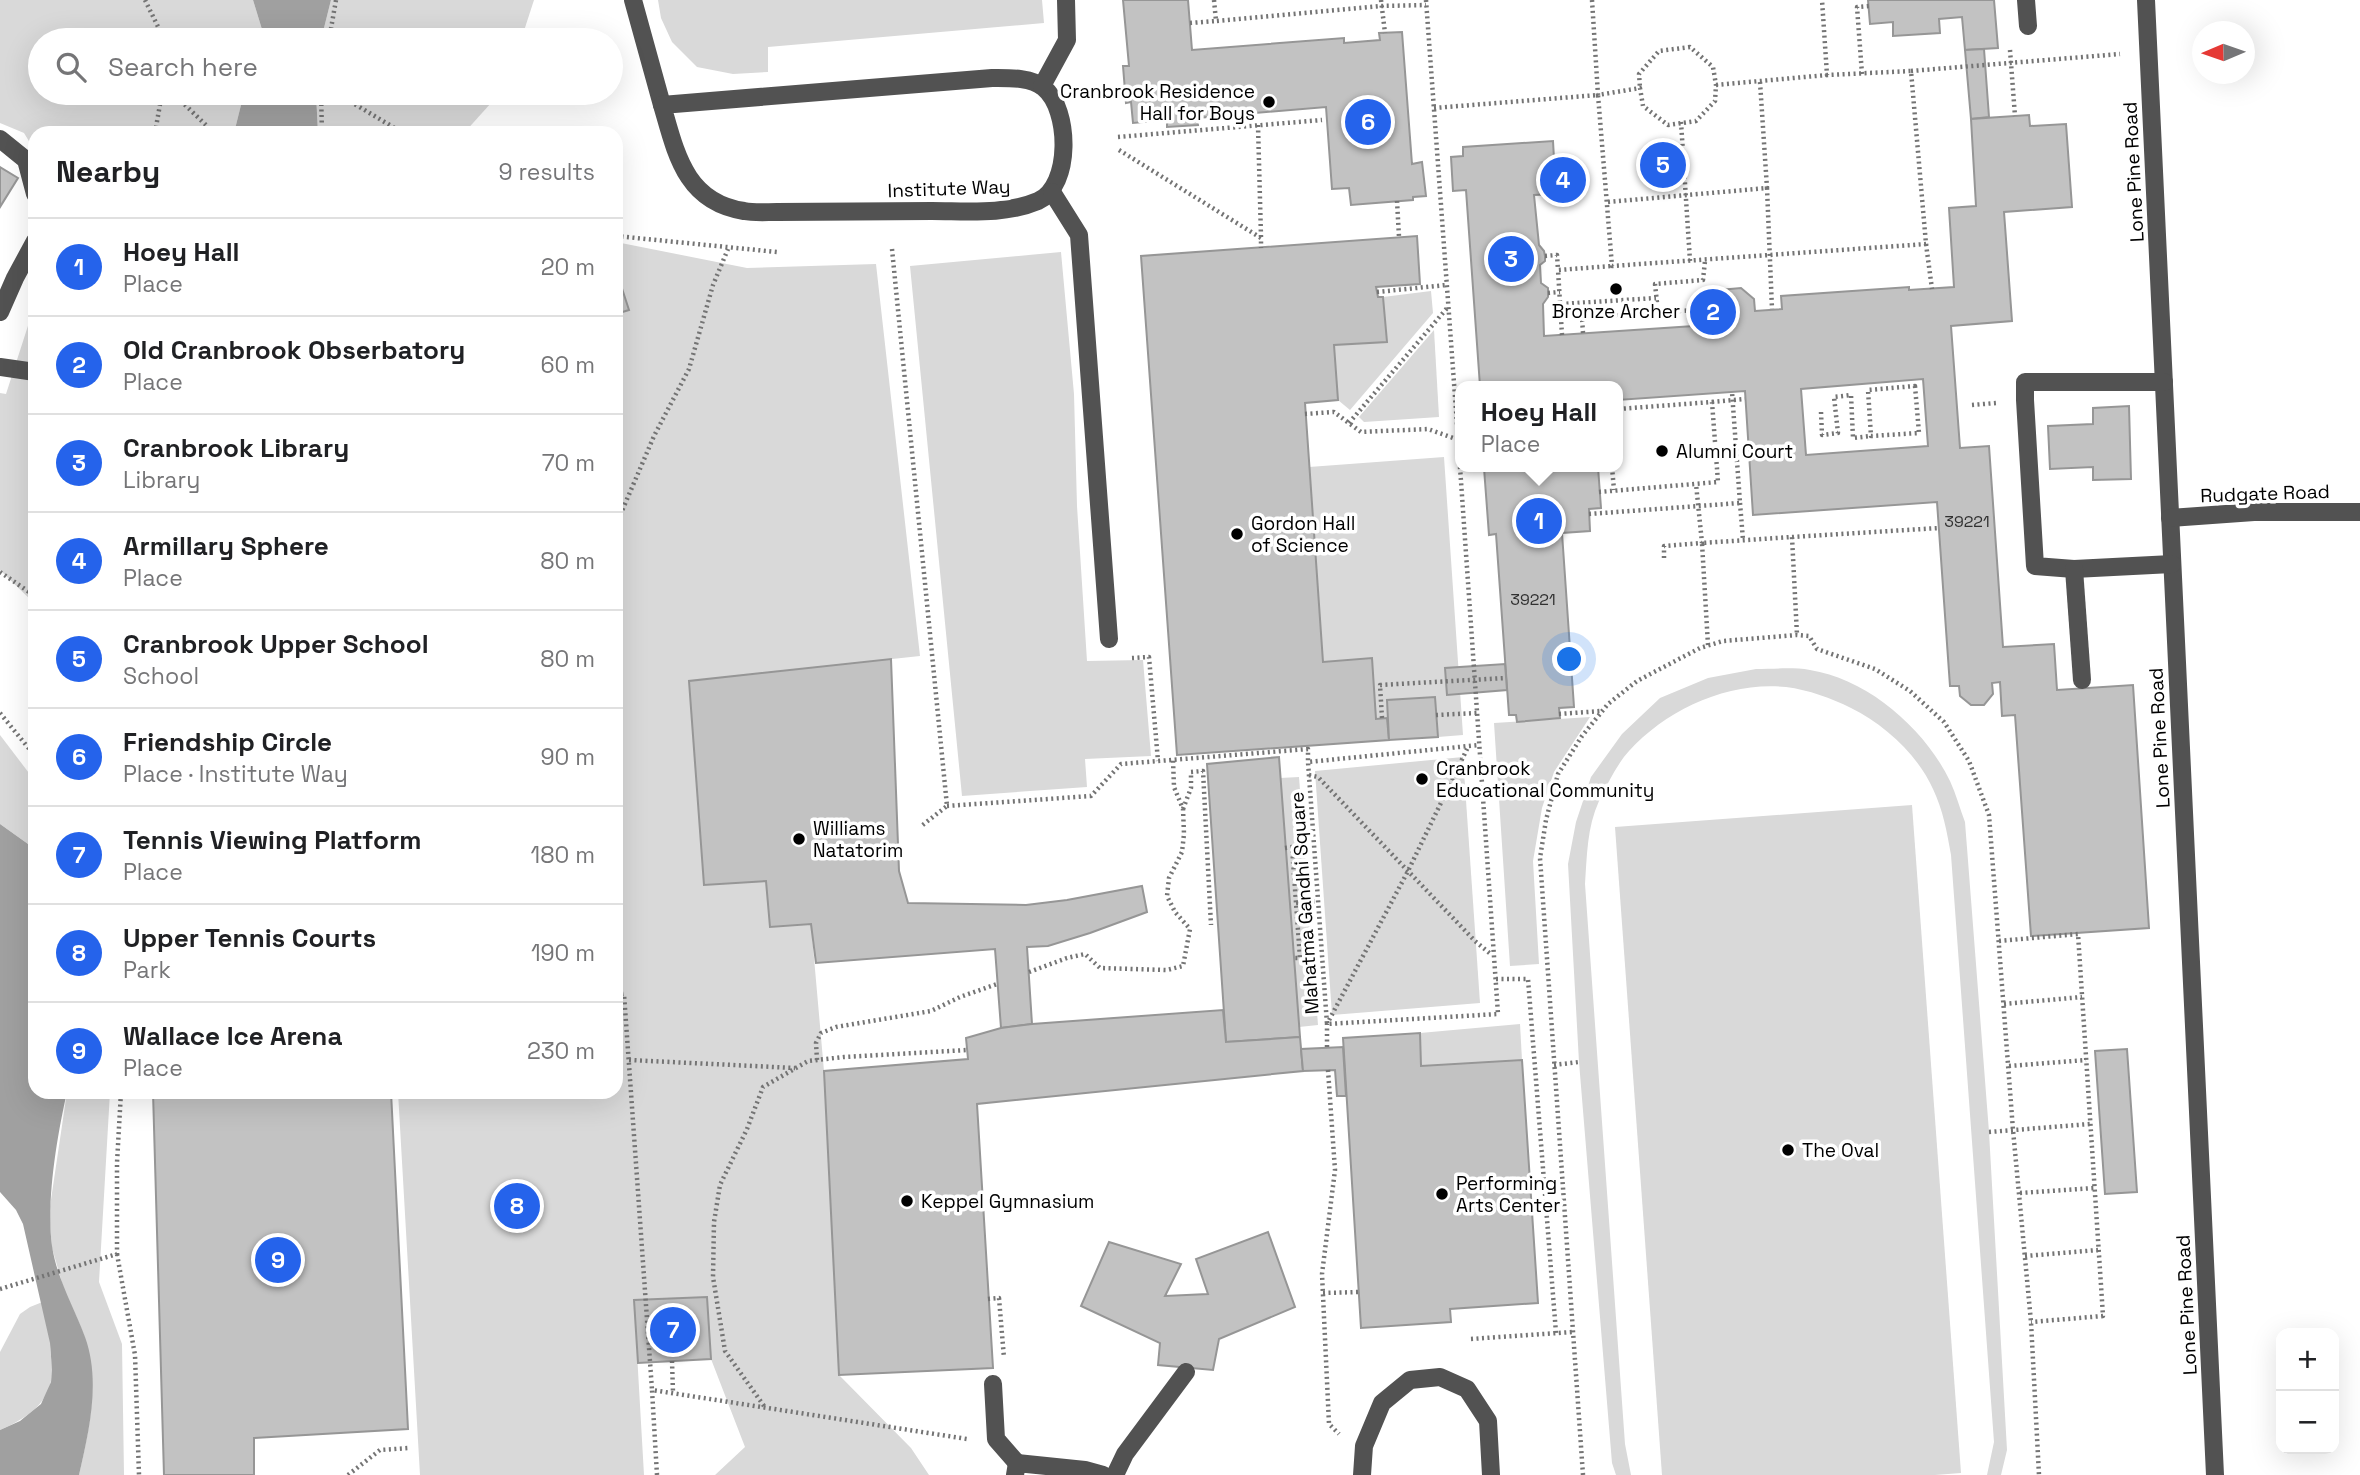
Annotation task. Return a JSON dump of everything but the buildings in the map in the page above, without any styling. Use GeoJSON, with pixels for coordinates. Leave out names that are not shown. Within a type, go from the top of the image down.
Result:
{"type":"FeatureCollection","features":[{"type":"Feature","properties":{"kind":"street","name":"Institute Way"},"geometry":{"type":"LineString","coordinates":[[633,0],[679,161],[691,181],[708,197],[744,211],[1003,211],[1034,203],[1052,192]]}},
{"type":"Feature","properties":{"kind":"street"},"geometry":{"type":"LineString","coordinates":[[1042,86],[1067,40],[1066,0]]}},
{"type":"Feature","properties":{"kind":"street"},"geometry":{"type":"LineString","coordinates":[[2026,0],[2028,26]]}},
{"type":"Feature","properties":{"kind":"street","name":"Lone Pine Road"},"geometry":{"type":"LineString","coordinates":[[2146,0],[2215,1475]]}},
{"type":"Feature","properties":{"kind":"street"},"geometry":{"type":"LineString","coordinates":[[662,105],[992,78],[1026,81],[1042,86],[1051,95],[1056,106],[1063,144],[1059,177],[1052,192],[1079,235],[1109,639]]}},
{"type":"Feature","properties":{"kind":"street"},"geometry":{"type":"LineString","coordinates":[[0,139],[26,160],[28,168]]}},
{"type":"Feature","properties":{"kind":"street"},"geometry":{"type":"LineString","coordinates":[[0,312],[28,254]]}},
{"type":"Feature","properties":{"kind":"street"},"geometry":{"type":"LineString","coordinates":[[0,367],[28,371]]}},
{"type":"Feature","properties":{"kind":"street"},"geometry":{"type":"LineString","coordinates":[[2164,382],[2025,382],[2035,566],[2074,569],[2172,564]]}},
{"type":"Feature","properties":{"kind":"street","name":"Rudgate Road"},"geometry":{"type":"LineString","coordinates":[[2170,518],[2254,512],[2360,512]]}},
{"type":"Feature","properties":{"kind":"street"},"geometry":{"type":"LineString","coordinates":[[2074,569],[2082,680]]}},
{"type":"Feature","properties":{"kind":"street"},"geometry":{"type":"LineString","coordinates":[[1115,1475],[1125,1454],[1186,1372]]}},
{"type":"Feature","properties":{"kind":"street"},"geometry":{"type":"LineString","coordinates":[[1362,1475],[1364,1446],[1381,1403],[1410,1380],[1440,1377],[1466,1389],[1488,1421],[1491,1475]]}},
{"type":"Feature","properties":{"kind":"street"},"geometry":{"type":"LineString","coordinates":[[993,1384],[996,1439],[1016,1469],[1085,1470],[1102,1475]]}},
{"type":"Feature","properties":{"kind":"path"},"geometry":{"type":"LineString","coordinates":[[145,0],[159,28]]}},
{"type":"Feature","properties":{"kind":"path"},"geometry":{"type":"LineString","coordinates":[[331,28],[336,0]]}},
{"type":"Feature","properties":{"kind":"path"},"geometry":{"type":"LineString","coordinates":[[1214,0],[1216,21]]}},
{"type":"Feature","properties":{"kind":"path"},"geometry":{"type":"LineString","coordinates":[[1591,0],[1612,266]]}},
{"type":"Feature","properties":{"kind":"path"},"geometry":{"type":"LineString","coordinates":[[1822,0],[1827,75]]}},
{"type":"Feature","properties":{"kind":"path"},"geometry":{"type":"LineString","coordinates":[[1189,23],[1381,3],[1426,2],[1455,391]]}},
{"type":"Feature","properties":{"kind":"path"},"geometry":{"type":"LineString","coordinates":[[1381,3],[1385,33]]}},
{"type":"Feature","properties":{"kind":"path"},"geometry":{"type":"LineString","coordinates":[[1862,74],[1857,7],[1869,6]]}},
{"type":"Feature","properties":{"kind":"path"},"geometry":{"type":"LineString","coordinates":[[2009,38],[2015,116]]}},
{"type":"Feature","properties":{"kind":"path"},"geometry":{"type":"LineString","coordinates":[[1690,47],[1713,67],[1716,85],[1715,101],[1696,121],[1668,125],[1643,106],[1639,74],[1659,51],[1690,47]]}},
{"type":"Feature","properties":{"kind":"path"},"geometry":{"type":"LineString","coordinates":[[1716,85],[2120,54]]}},
{"type":"Feature","properties":{"kind":"path"},"geometry":{"type":"LineString","coordinates":[[1911,71],[1932,289]]}},
{"type":"Feature","properties":{"kind":"path"},"geometry":{"type":"LineString","coordinates":[[1760,82],[1772,310]]}},
{"type":"Feature","properties":{"kind":"path"},"geometry":{"type":"LineString","coordinates":[[1434,108],[1598,95],[1640,88]]}},
{"type":"Feature","properties":{"kind":"path"},"geometry":{"type":"LineString","coordinates":[[157,126],[161,105]]}},
{"type":"Feature","properties":{"kind":"path"},"geometry":{"type":"LineString","coordinates":[[185,105],[207,126]]}},
{"type":"Feature","properties":{"kind":"path"},"geometry":{"type":"LineString","coordinates":[[321,105],[322,126]]}},
{"type":"Feature","properties":{"kind":"path"},"geometry":{"type":"LineString","coordinates":[[356,105],[391,126]]}},
{"type":"Feature","properties":{"kind":"path"},"geometry":{"type":"LineString","coordinates":[[1118,137],[1322,120]]}},
{"type":"Feature","properties":{"kind":"path"},"geometry":{"type":"LineString","coordinates":[[1681,122],[1690,261]]}},
{"type":"Feature","properties":{"kind":"path"},"geometry":{"type":"LineString","coordinates":[[1258,125],[1261,248]]}},
{"type":"Feature","properties":{"kind":"path"},"geometry":{"type":"LineString","coordinates":[[1119,150],[1261,238]]}},
{"type":"Feature","properties":{"kind":"path"},"geometry":{"type":"LineString","coordinates":[[1608,202],[1767,188]]}},
{"type":"Feature","properties":{"kind":"path"},"geometry":{"type":"LineString","coordinates":[[1397,201],[1399,237]]}},
{"type":"Feature","properties":{"kind":"path"},"geometry":{"type":"LineString","coordinates":[[623,237],[777,253]]}},
{"type":"Feature","properties":{"kind":"path"},"geometry":{"type":"LineString","coordinates":[[1558,270],[1926,244]]}},
{"type":"Feature","properties":{"kind":"path"},"geometry":{"type":"LineString","coordinates":[[623,509],[654,436],[689,369],[713,285],[729,249]]}},
{"type":"Feature","properties":{"kind":"path"},"geometry":{"type":"LineString","coordinates":[[892,249],[947,806]]}},
{"type":"Feature","properties":{"kind":"path"},"geometry":{"type":"LineString","coordinates":[[1545,256],[1557,255],[1562,335]]}},
{"type":"Feature","properties":{"kind":"path"},"geometry":{"type":"LineString","coordinates":[[1658,313],[1655,285],[1703,280],[1705,261]]}},
{"type":"Feature","properties":{"kind":"path"},"geometry":{"type":"LineString","coordinates":[[1377,292],[1446,285]]}},
{"type":"Feature","properties":{"kind":"path"},"geometry":{"type":"LineString","coordinates":[[1548,293],[1560,292]]}},
{"type":"Feature","properties":{"kind":"path"},"geometry":{"type":"LineString","coordinates":[[1561,304],[1657,298]]}},
{"type":"Feature","properties":{"kind":"path"},"geometry":{"type":"LineString","coordinates":[[1349,423],[1448,306]]}},
{"type":"Feature","properties":{"kind":"path"},"geometry":{"type":"LineString","coordinates":[[1583,333],[1582,318],[1699,310],[1701,325]]}},
{"type":"Feature","properties":{"kind":"path"},"geometry":{"type":"LineString","coordinates":[[1821,412],[1822,435],[1838,433],[1834,397],[1851,395],[1853,438],[1919,433],[1915,386],[1868,390],[1871,436]]}},
{"type":"Feature","properties":{"kind":"path"},"geometry":{"type":"LineString","coordinates":[[1732,392],[1743,540]]}},
{"type":"Feature","properties":{"kind":"path"},"geometry":{"type":"LineString","coordinates":[[1623,409],[1745,399]]}},
{"type":"Feature","properties":{"kind":"path"},"geometry":{"type":"LineString","coordinates":[[1600,492],[1718,482],[1712,402]]}},
{"type":"Feature","properties":{"kind":"path"},"geometry":{"type":"LineString","coordinates":[[1305,414],[1334,412],[1361,432],[1428,429],[1455,439]]}},
{"type":"Feature","properties":{"kind":"path"},"geometry":{"type":"LineString","coordinates":[[1460,472],[1479,745]]}},
{"type":"Feature","properties":{"kind":"path"},"geometry":{"type":"LineString","coordinates":[[1612,472],[1614,490]]}},
{"type":"Feature","properties":{"kind":"path"},"geometry":{"type":"LineString","coordinates":[[1696,484],[1708,645]]}},
{"type":"Feature","properties":{"kind":"path"},"geometry":{"type":"LineString","coordinates":[[1589,513],[1740,503]]}},
{"type":"Feature","properties":{"kind":"path"},"geometry":{"type":"LineString","coordinates":[[1664,558],[1664,546],[1939,528]]}},
{"type":"Feature","properties":{"kind":"path"},"geometry":{"type":"LineString","coordinates":[[1792,537],[1797,635]]}},
{"type":"Feature","properties":{"kind":"path"},"geometry":{"type":"LineString","coordinates":[[0,572],[28,591]]}},
{"type":"Feature","properties":{"kind":"path"},"geometry":{"type":"LineString","coordinates":[[1583,1475],[1540,858],[1546,820],[1558,774],[1582,736],[1602,711],[1637,681],[1708,645],[1723,641],[1797,635],[1809,636],[1817,649],[1875,669],[1910,691],[1944,722],[1969,761],[1989,815],[2031,1322],[2039,1475]]}},
{"type":"Feature","properties":{"kind":"path"},"geometry":{"type":"LineString","coordinates":[[1382,718],[1380,685],[1506,678]]}},
{"type":"Feature","properties":{"kind":"path"},"geometry":{"type":"LineString","coordinates":[[1559,714],[1602,711]]}},
{"type":"Feature","properties":{"kind":"path"},"geometry":{"type":"LineString","coordinates":[[0,712],[28,747]]}},
{"type":"Feature","properties":{"kind":"path"},"geometry":{"type":"LineString","coordinates":[[1436,715],[1477,713]]}},
{"type":"Feature","properties":{"kind":"path","name":"Mahatma Gandhi Square"},"geometry":{"type":"LineString","coordinates":[[1479,745],[1498,1014],[1327,1024],[1308,762],[1469,746],[1479,745]]}},
{"type":"Feature","properties":{"kind":"path"},"geometry":{"type":"LineString","coordinates":[[1327,1047],[1327,1024],[1408,871],[1469,746]]}},
{"type":"Feature","properties":{"kind":"path"},"geometry":{"type":"LineString","coordinates":[[920,827],[947,806],[1091,796],[1121,764],[1308,749],[1308,762]]}},
{"type":"Feature","properties":{"kind":"path"},"geometry":{"type":"LineString","coordinates":[[1173,760],[1174,787],[1183,809]]}},
{"type":"Feature","properties":{"kind":"path"},"geometry":{"type":"LineString","coordinates":[[1028,972],[1085,954],[1100,968],[1167,970],[1183,966],[1190,929],[1175,912],[1167,896],[1169,878],[1182,852],[1183,809],[1191,788],[1191,772],[1203,771],[1212,925]]}},
{"type":"Feature","properties":{"kind":"path"},"geometry":{"type":"LineString","coordinates":[[1309,775],[1318,777],[1475,941],[1493,956]]}},
{"type":"Feature","properties":{"kind":"path"},"geometry":{"type":"LineString","coordinates":[[1286,848],[1292,847],[1300,958],[1294,958]]}},
{"type":"Feature","properties":{"kind":"path"},"geometry":{"type":"LineString","coordinates":[[1296,903],[1317,901]]}},
{"type":"Feature","properties":{"kind":"path"},"geometry":{"type":"LineString","coordinates":[[1998,941],[2078,934],[2103,1316],[2031,1322]]}},
{"type":"Feature","properties":{"kind":"path"},"geometry":{"type":"LineString","coordinates":[[1496,979],[1528,979],[1556,1333]]}},
{"type":"Feature","properties":{"kind":"path"},"geometry":{"type":"LineString","coordinates":[[817,1060],[816,1043],[821,1033],[836,1027],[931,1011],[997,984]]}},
{"type":"Feature","properties":{"kind":"path"},"geometry":{"type":"LineString","coordinates":[[623,994],[657,1475]]}},
{"type":"Feature","properties":{"kind":"path"},"geometry":{"type":"LineString","coordinates":[[2004,1004],[2082,997]]}},
{"type":"Feature","properties":{"kind":"path"},"geometry":{"type":"LineString","coordinates":[[764,1406],[725,1351],[713,1278],[714,1222],[720,1185],[747,1129],[763,1087],[808,1061],[967,1050]]}},
{"type":"Feature","properties":{"kind":"path"},"geometry":{"type":"LineString","coordinates":[[629,1060],[796,1068]]}},
{"type":"Feature","properties":{"kind":"path"},"geometry":{"type":"LineString","coordinates":[[2009,1066],[2086,1060]]}},
{"type":"Feature","properties":{"kind":"path"},"geometry":{"type":"LineString","coordinates":[[1554,1065],[1579,1062]]}},
{"type":"Feature","properties":{"kind":"path"},"geometry":{"type":"LineString","coordinates":[[1328,1070],[1335,1170],[1325,1248],[1323,1293],[1329,1424],[1341,1436]]}},
{"type":"Feature","properties":{"kind":"path"},"geometry":{"type":"LineString","coordinates":[[121,1099],[117,1163],[117,1254],[135,1355],[139,1475]]}},
{"type":"Feature","properties":{"kind":"path"},"geometry":{"type":"LineString","coordinates":[[1989,1132],[2090,1124]]}},
{"type":"Feature","properties":{"kind":"path"},"geometry":{"type":"LineString","coordinates":[[2020,1193],[2094,1188]]}},
{"type":"Feature","properties":{"kind":"path"},"geometry":{"type":"LineString","coordinates":[[2025,1256],[2098,1250]]}},
{"type":"Feature","properties":{"kind":"path"},"geometry":{"type":"LineString","coordinates":[[0,1289],[117,1254]]}},
{"type":"Feature","properties":{"kind":"path"},"geometry":{"type":"LineString","coordinates":[[1323,1293],[1359,1292]]}},
{"type":"Feature","properties":{"kind":"path"},"geometry":{"type":"LineString","coordinates":[[988,1299],[999,1298],[1005,1362],[993,1384]]}},
{"type":"Feature","properties":{"kind":"path"},"geometry":{"type":"LineString","coordinates":[[1471,1339],[1573,1332]]}},
{"type":"Feature","properties":{"kind":"path"},"geometry":{"type":"LineString","coordinates":[[672,1361],[673,1393]]}},
{"type":"Feature","properties":{"kind":"path"},"geometry":{"type":"LineString","coordinates":[[652,1390],[968,1439],[996,1439]]}},
{"type":"Feature","properties":{"kind":"path"},"geometry":{"type":"LineString","coordinates":[[348,1475],[380,1450],[409,1448]]}},
{"type":"Feature","properties":{"kind":"shaded area"},"geometry":{"type":"Polygon","coordinates":[[[0,0],[253,0],[262,28],[28,28],[28,105],[241,105],[236,126],[28,126],[28,140],[24,133],[0,123],[0,0]]]}},
{"type":"Feature","properties":{"kind":"shaded area"},"geometry":{"type":"Polygon","coordinates":[[[253,0],[331,0],[324,28],[262,28],[253,0]]]}},
{"type":"Feature","properties":{"kind":"shaded area"},"geometry":{"type":"Polygon","coordinates":[[[331,0],[534,0],[525,28],[324,28],[331,0]]]}},
{"type":"Feature","properties":{"kind":"shaded area"},"geometry":{"type":"Polygon","coordinates":[[[658,0],[1042,0],[1044,23],[768,47],[768,72],[733,74],[697,67],[672,42],[661,18],[658,0]]]}},
{"type":"Feature","properties":{"kind":"shaded area"},"geometry":{"type":"Polygon","coordinates":[[[241,105],[317,105],[318,126],[236,126],[241,105]]]}},
{"type":"Feature","properties":{"kind":"shaded area"},"geometry":{"type":"Polygon","coordinates":[[[317,105],[489,105],[470,126],[318,126],[317,105]]]}},
{"type":"Feature","properties":{"kind":"shaded area"},"geometry":{"type":"Polygon","coordinates":[[[623,243],[747,268],[876,264],[920,656],[689,681],[704,884],[766,881],[771,927],[811,924],[824,1071],[839,1375],[911,1448],[929,1475],[715,1475],[745,1447],[711,1359],[707,1297],[634,1301],[644,1475],[420,1475],[398,1099],[623,1099],[623,243]]]}},
{"type":"Feature","properties":{"kind":"shaded area"},"geometry":{"type":"Polygon","coordinates":[[[1061,252],[1074,394],[1077,506],[1087,661],[1143,660],[1151,756],[1085,759],[1087,787],[962,796],[910,266],[1061,252]]]}},
{"type":"Feature","properties":{"kind":"shaded area"},"geometry":{"type":"Polygon","coordinates":[[[1431,291],[1433,313],[1350,410],[1338,400],[1334,345],[1386,342],[1383,297],[1431,291]]]}},
{"type":"Feature","properties":{"kind":"shaded area"},"geometry":{"type":"Polygon","coordinates":[[[28,326],[28,597],[0,570],[0,393],[6,394],[28,326]]]}},
{"type":"Feature","properties":{"kind":"shaded area"},"geometry":{"type":"Polygon","coordinates":[[[1434,330],[1439,417],[1364,422],[1359,417],[1434,330]]]}},
{"type":"Feature","properties":{"kind":"shaded area"},"geometry":{"type":"Polygon","coordinates":[[[1444,457],[1463,735],[1438,737],[1435,697],[1387,700],[1387,718],[1376,719],[1372,658],[1323,662],[1309,467],[1444,457]]]}},
{"type":"Feature","properties":{"kind":"shaded area"},"geometry":{"type":"Polygon","coordinates":[[[1756,669],[1803,669],[1832,675],[1873,695],[1910,725],[1926,743],[1952,786],[1965,822],[1989,1132],[2007,1450],[2001,1475],[1987,1475],[1994,1442],[1951,855],[1942,813],[1933,789],[1918,764],[1899,742],[1876,723],[1851,708],[1820,695],[1786,687],[1764,686],[1700,701],[1662,722],[1644,736],[1612,775],[1595,811],[1590,831],[1585,884],[1625,1444],[1631,1475],[1616,1475],[1612,1463],[1579,1062],[1568,864],[1576,822],[1591,777],[1622,734],[1660,698],[1708,678],[1756,669]]]}},
{"type":"Feature","properties":{"kind":"shaded area"},"geometry":{"type":"Polygon","coordinates":[[[1590,717],[1554,772],[1542,808],[1533,861],[1539,964],[1510,966],[1494,723],[1590,717]]]}},
{"type":"Feature","properties":{"kind":"shaded area"},"geometry":{"type":"Polygon","coordinates":[[[0,735],[28,772],[28,844],[0,824],[0,735]]]}},
{"type":"Feature","properties":{"kind":"shaded area"},"geometry":{"type":"Polygon","coordinates":[[[1463,757],[1480,1003],[1332,1015],[1315,771],[1463,757]]]}},
{"type":"Feature","properties":{"kind":"shaded area"},"geometry":{"type":"Polygon","coordinates":[[[1299,777],[1318,1025],[1299,1027],[1280,778],[1299,777]]]}},
{"type":"Feature","properties":{"kind":"shaded area","name":"The Oval"},"geometry":{"type":"Polygon","coordinates":[[[1912,805],[1961,1473],[1662,1475],[1615,827],[1912,805]]]}},
{"type":"Feature","properties":{"kind":"shaded area"},"geometry":{"type":"Polygon","coordinates":[[[0,824],[28,844],[28,1099],[66,1099],[50,1210],[52,1246],[58,1270],[85,1337],[92,1371],[92,1406],[79,1475],[0,1475],[0,1430],[20,1421],[41,1404],[51,1382],[52,1370],[50,1343],[23,1224],[16,1210],[0,1192],[0,824]]]}},
{"type":"Feature","properties":{"kind":"shaded area"},"geometry":{"type":"Polygon","coordinates":[[[1520,1024],[1522,1060],[1421,1066],[1420,1033],[1520,1024]]]}},
{"type":"Feature","properties":{"kind":"shaded area"},"geometry":{"type":"Polygon","coordinates":[[[66,1099],[110,1099],[99,1282],[122,1344],[124,1475],[79,1475],[92,1397],[91,1366],[86,1343],[66,1294],[51,1341],[52,1368],[48,1390],[29,1414],[0,1430],[0,1352],[20,1314],[30,1307],[65,1293],[52,1248],[49,1213],[66,1099]]]}},
{"type":"Feature","properties":{"kind":"place","name":"Cranbrook Residence Hall for Boys"},"geometry":{"type":"Point","coordinates":[1269,102]}},
{"type":"Feature","properties":{"kind":"place","name":"Friendship Circle"},"geometry":{"type":"Point","coordinates":[1368,122]}},
{"type":"Feature","properties":{"kind":"place","name":"Cranbrook Upper School"},"geometry":{"type":"Point","coordinates":[1663,165]}},
{"type":"Feature","properties":{"kind":"place","name":"Armillary Sphere"},"geometry":{"type":"Point","coordinates":[1563,180]}},
{"type":"Feature","properties":{"kind":"place","name":"Cranbrook Library"},"geometry":{"type":"Point","coordinates":[1511,259]}},
{"type":"Feature","properties":{"kind":"place","name":"Bronze Archer"},"geometry":{"type":"Point","coordinates":[1616,289]}},
{"type":"Feature","properties":{"kind":"place","name":"Old Cranbrook Obserbatory"},"geometry":{"type":"Point","coordinates":[1713,312]}},
{"type":"Feature","properties":{"kind":"place","name":"Alumni Court"},"geometry":{"type":"Point","coordinates":[1662,451]}},
{"type":"Feature","properties":{"kind":"place","name":"Hoey Hall"},"geometry":{"type":"Point","coordinates":[1539,521]}},
{"type":"Feature","properties":{"kind":"place","name":"Gordon Hall of Science"},"geometry":{"type":"Point","coordinates":[1237,534]}},
{"type":"Feature","properties":{"kind":"place","name":"Cranbrook Educational Community"},"geometry":{"type":"Point","coordinates":[1422,779]}},
{"type":"Feature","properties":{"kind":"place","name":"Williams Natatorim"},"geometry":{"type":"Point","coordinates":[799,839]}},
{"type":"Feature","properties":{"kind":"place","name":"The Oval"},"geometry":{"type":"Point","coordinates":[1788,1150]}},
{"type":"Feature","properties":{"kind":"place","name":"Performing Arts Center"},"geometry":{"type":"Point","coordinates":[1442,1194]}},
{"type":"Feature","properties":{"kind":"place","name":"Keppel Gymnasium"},"geometry":{"type":"Point","coordinates":[907,1201]}},
{"type":"Feature","properties":{"kind":"place","name":"Upper Tennis Courts"},"geometry":{"type":"Point","coordinates":[517,1206]}},
{"type":"Feature","properties":{"kind":"place","name":"Wallace Ice Arena"},"geometry":{"type":"Point","coordinates":[278,1260]}},
{"type":"Feature","properties":{"kind":"place","name":"Tennis Viewing Platform"},"geometry":{"type":"Point","coordinates":[673,1330]}}]}
